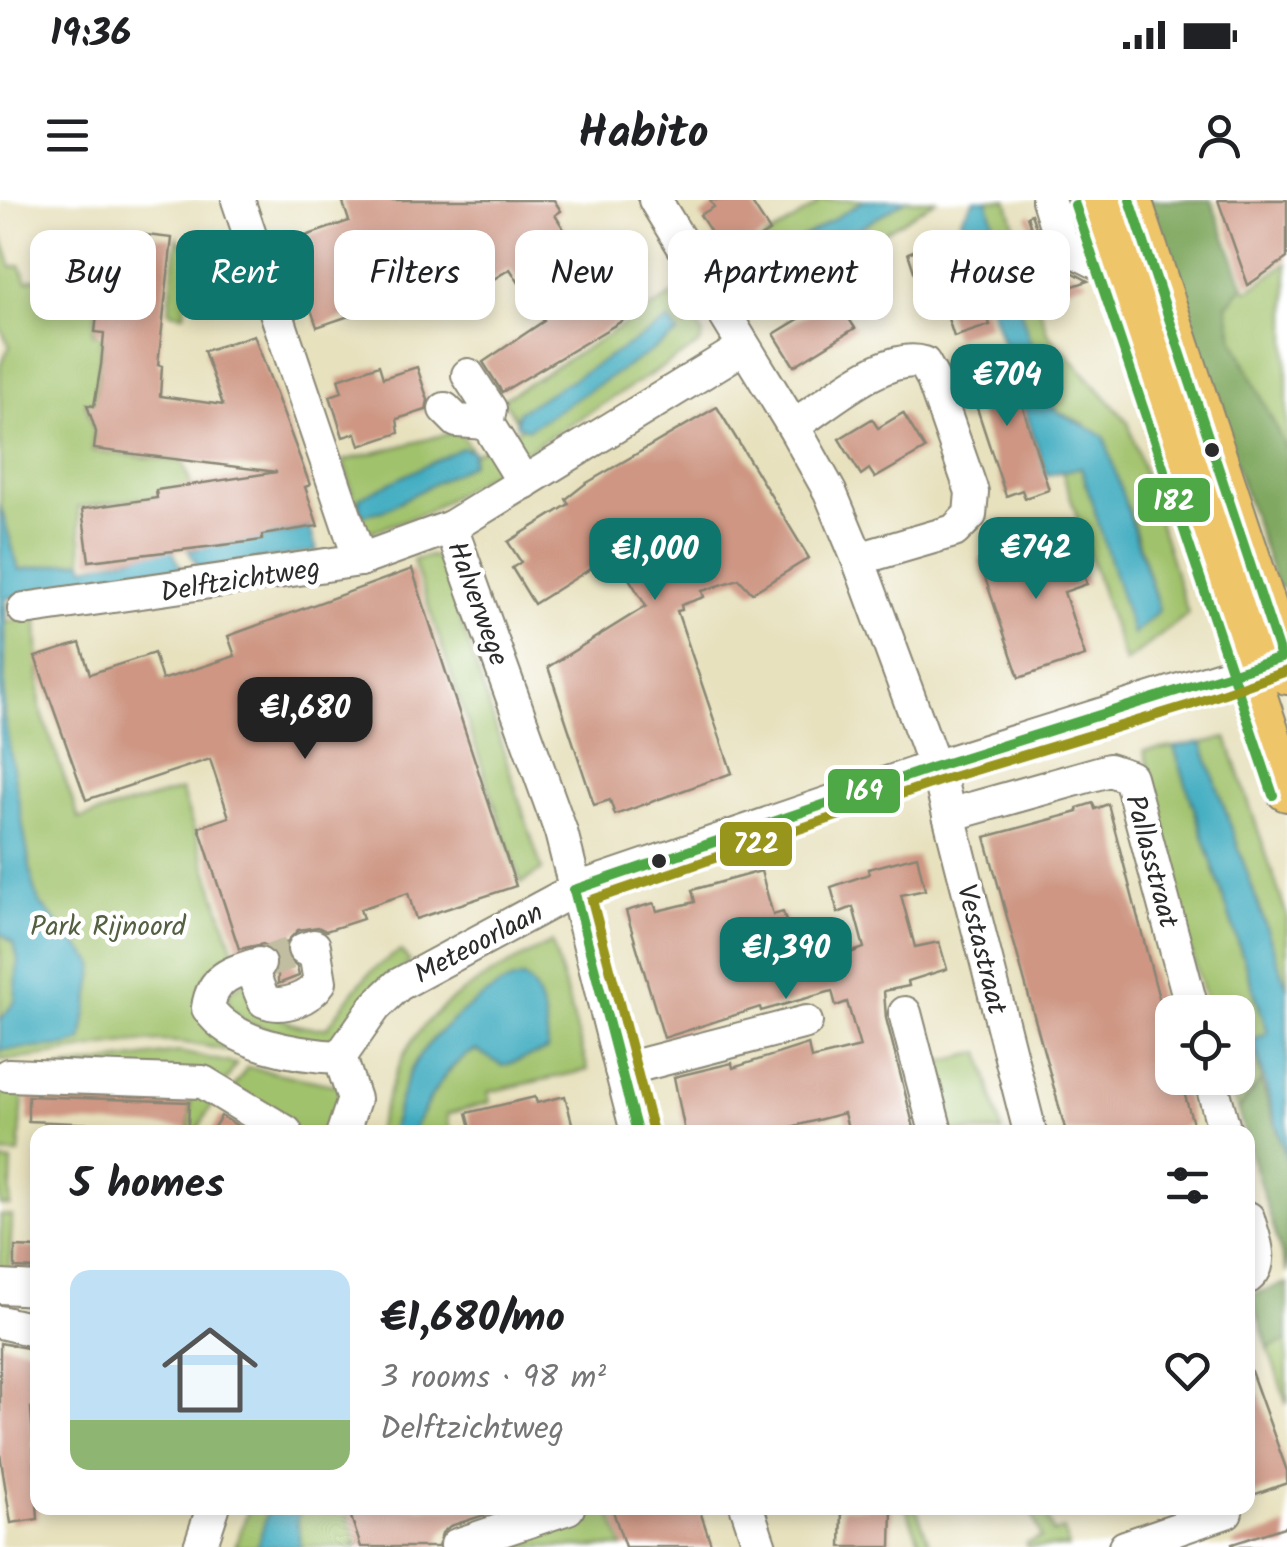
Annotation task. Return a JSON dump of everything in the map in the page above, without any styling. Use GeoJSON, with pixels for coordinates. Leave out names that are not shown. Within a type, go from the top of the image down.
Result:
{"type":"FeatureCollection","features":[{"type":"Feature","properties":{"kind":"main road"},"geometry":{"type":"LineString","coordinates":[[1089,200],[1112,270],[1275,664]]}},
{"type":"Feature","properties":{"kind":"main road"},"geometry":{"type":"LineString","coordinates":[[1130,200],[1275,664],[1287,790]]}},
{"type":"Feature","properties":{"kind":"street"},"geometry":{"type":"LineString","coordinates":[[238,200],[360,560]]}},
{"type":"Feature","properties":{"kind":"street","name":"Vestastraat"},"geometry":{"type":"LineString","coordinates":[[655,200],[794,426],[830,492],[858,559],[949,815],[1028,1125]]}},
{"type":"Feature","properties":{"kind":"street"},"geometry":{"type":"LineString","coordinates":[[1048,200],[1062,245],[1112,270]]}},
{"type":"Feature","properties":{"kind":"street","name":"Halverwege"},"geometry":{"type":"LineString","coordinates":[[635,1125],[561,832],[451,527],[744,348]]}},
{"type":"Feature","properties":{"kind":"street"},"geometry":{"type":"LineString","coordinates":[[794,426],[885,366],[907,358],[924,363],[932,377],[972,492],[970,515],[954,530],[858,559]]}},
{"type":"Feature","properties":{"kind":"street"},"geometry":{"type":"LineString","coordinates":[[468,375],[490,409],[487,423],[524,483]]}},
{"type":"Feature","properties":{"kind":"street"},"geometry":{"type":"LineString","coordinates":[[444,410],[458,421],[487,423]]}},
{"type":"Feature","properties":{"kind":"street","name":"Delftzichtweg"},"geometry":{"type":"LineString","coordinates":[[24,609],[360,560],[451,527]]}},
{"type":"Feature","properties":{"kind":"street","name":"Meteoorlaan"},"geometry":{"type":"LineString","coordinates":[[340,1056],[375,1007],[398,985],[574,890],[934,767],[1275,664]]}},
{"type":"Feature","properties":{"kind":"street","name":"Pallasstraat"},"geometry":{"type":"LineString","coordinates":[[949,815],[1110,770],[1130,777],[1188,995]]}},
{"type":"Feature","properties":{"kind":"street"},"geometry":{"type":"LineString","coordinates":[[309,947],[320,982],[315,990],[290,1002],[264,1000],[255,965],[220,979],[210,989],[208,1008],[217,1022],[230,1031],[307,1056],[340,1056],[354,1099],[345,1125]]}},
{"type":"Feature","properties":{"kind":"street"},"geometry":{"type":"LineString","coordinates":[[905,1013],[934,1125]]}},
{"type":"Feature","properties":{"kind":"street"},"geometry":{"type":"LineString","coordinates":[[620,1070],[806,1022]]}},
{"type":"Feature","properties":{"kind":"street"},"geometry":{"type":"LineString","coordinates":[[5,1077],[203,1082],[274,1125]]}},
{"type":"Feature","properties":{"kind":"street"},"geometry":{"type":"LineString","coordinates":[[1215,1095],[1223,1125]]}},
{"type":"Feature","properties":{"kind":"street"},"geometry":{"type":"LineString","coordinates":[[1255,1245],[1255,1271]]}},
{"type":"Feature","properties":{"kind":"street"},"geometry":{"type":"LineString","coordinates":[[0,1287],[30,1289]]}},
{"type":"Feature","properties":{"kind":"street"},"geometry":{"type":"LineString","coordinates":[[0,1322],[30,1329]]}},
{"type":"Feature","properties":{"kind":"street"},"geometry":{"type":"LineString","coordinates":[[200,1547],[211,1515]]}},
{"type":"Feature","properties":{"kind":"street"},"geometry":{"type":"LineString","coordinates":[[457,1545],[547,1515]]}},
{"type":"Feature","properties":{"kind":"street"},"geometry":{"type":"LineString","coordinates":[[749,1515],[760,1547]]}},
{"type":"Feature","properties":{"kind":"street"},"geometry":{"type":"LineString","coordinates":[[1125,1547],[1217,1515]]}},
{"type":"Feature","properties":{"kind":"green space"},"geometry":{"type":"Polygon","coordinates":[[[815,200],[865,200],[816,230],[779,230],[817,205],[815,200]]]}},
{"type":"Feature","properties":{"kind":"green space"},"geometry":{"type":"Polygon","coordinates":[[[906,200],[936,200],[888,230],[857,230],[906,200]]]}},
{"type":"Feature","properties":{"kind":"green space"},"geometry":{"type":"Polygon","coordinates":[[[987,200],[1007,200],[1016,230],[996,230],[987,200]]]}},
{"type":"Feature","properties":{"kind":"green space"},"geometry":{"type":"Polygon","coordinates":[[[1146,200],[1211,200],[1244,286],[1227,305],[1233,337],[1287,452],[1287,588],[1277,587],[1146,200]]]}},
{"type":"Feature","properties":{"kind":"green space"},"geometry":{"type":"Polygon","coordinates":[[[0,233],[12,267],[20,265],[27,281],[30,280],[30,320],[95,320],[93,333],[102,337],[95,403],[85,402],[94,432],[92,451],[183,462],[193,491],[78,507],[83,561],[19,570],[0,505],[0,365],[10,346],[0,328],[0,233]]]}},
{"type":"Feature","properties":{"kind":"green space"},"geometry":{"type":"Polygon","coordinates":[[[176,246],[176,313],[169,312],[176,246]]]}},
{"type":"Feature","properties":{"kind":"green space"},"geometry":{"type":"Polygon","coordinates":[[[1287,263],[1287,452],[1233,337],[1227,305],[1244,286],[1248,291],[1287,263]]]}},
{"type":"Feature","properties":{"kind":"green space"},"geometry":{"type":"Polygon","coordinates":[[[668,298],[668,320],[694,320],[703,334],[700,344],[427,512],[368,533],[361,524],[343,461],[459,431],[470,448],[357,502],[382,511],[471,464],[473,454],[521,428],[503,399],[632,320],[648,320],[648,310],[668,298]]]}},
{"type":"Feature","properties":{"kind":"green space"},"geometry":{"type":"Polygon","coordinates":[[[1023,320],[1043,320],[1047,332],[1128,422],[1188,614],[1125,663],[1062,471],[1081,466],[1134,634],[1159,610],[1129,510],[1085,424],[1058,412],[1048,401],[1023,320]]]}},
{"type":"Feature","properties":{"kind":"green space"},"geometry":{"type":"Polygon","coordinates":[[[431,556],[441,559],[542,870],[521,883],[413,560],[431,556]]]}},
{"type":"Feature","properties":{"kind":"green space","name":"Park Rijnoord"},"geometry":{"type":"Polygon","coordinates":[[[37,619],[40,708],[79,819],[181,790],[236,957],[217,965],[206,977],[200,1014],[304,1067],[208,1046],[154,1041],[0,1060],[0,624],[37,619]]]}},
{"type":"Feature","properties":{"kind":"green space"},"geometry":{"type":"Polygon","coordinates":[[[1227,738],[1287,916],[1287,988],[1202,743],[1227,738]]]}},
{"type":"Feature","properties":{"kind":"green space"},"geometry":{"type":"Polygon","coordinates":[[[1174,747],[1268,1034],[1255,1040],[1255,995],[1204,995],[1156,834],[1161,809],[1144,751],[1174,747]]]}},
{"type":"Feature","properties":{"kind":"green space"},"geometry":{"type":"Polygon","coordinates":[[[552,942],[588,1070],[488,1092],[490,1102],[447,1114],[449,1125],[416,1125],[446,1075],[535,990],[523,978],[480,1000],[438,1034],[413,1066],[393,1125],[378,1125],[402,1059],[414,1038],[447,1004],[488,976],[552,942]]]}},
{"type":"Feature","properties":{"kind":"green space"},"geometry":{"type":"Polygon","coordinates":[[[401,951],[410,962],[323,1048],[244,1021],[229,1007],[228,993],[245,981],[259,1001],[279,1017],[302,1026],[328,1027],[369,974],[401,951]]]}},
{"type":"Feature","properties":{"kind":"green space"},"geometry":{"type":"Polygon","coordinates":[[[1255,1051],[1261,1080],[1255,1088],[1255,1051]]]}},
{"type":"Feature","properties":{"kind":"green space"},"geometry":{"type":"Polygon","coordinates":[[[179,1052],[236,1064],[221,1090],[58,1069],[179,1052]]]}},
{"type":"Feature","properties":{"kind":"green space"},"geometry":{"type":"Polygon","coordinates":[[[981,1052],[1000,1125],[939,1125],[924,1066],[981,1052]]]}},
{"type":"Feature","properties":{"kind":"green space"},"geometry":{"type":"Polygon","coordinates":[[[247,1067],[333,1085],[341,1082],[335,1125],[278,1125],[229,1095],[247,1067]]]}},
{"type":"Feature","properties":{"kind":"green space"},"geometry":{"type":"Polygon","coordinates":[[[10,1079],[24,1081],[19,1154],[0,1153],[0,1098],[10,1079]]]}},
{"type":"Feature","properties":{"kind":"green space"},"geometry":{"type":"Polygon","coordinates":[[[1261,1080],[1287,1160],[1287,1273],[1255,1167],[1255,1125],[1242,1125],[1238,1111],[1250,1095],[1255,1095],[1261,1080]]]}},
{"type":"Feature","properties":{"kind":"green space"},"geometry":{"type":"Polygon","coordinates":[[[192,1086],[218,1095],[200,1125],[189,1125],[192,1086]]]}},
{"type":"Feature","properties":{"kind":"green space"},"geometry":{"type":"Polygon","coordinates":[[[1233,1095],[1250,1095],[1238,1111],[1233,1095]]]}},
{"type":"Feature","properties":{"kind":"green space"},"geometry":{"type":"Polygon","coordinates":[[[0,1161],[12,1162],[10,1206],[0,1205],[0,1161]]]}},
{"type":"Feature","properties":{"kind":"green space"},"geometry":{"type":"Polygon","coordinates":[[[0,1215],[12,1216],[9,1282],[0,1282],[0,1215]]]}},
{"type":"Feature","properties":{"kind":"green space"},"geometry":{"type":"Polygon","coordinates":[[[1287,1283],[1287,1341],[1268,1348],[1255,1307],[1255,1294],[1287,1283]]]}},
{"type":"Feature","properties":{"kind":"green space"},"geometry":{"type":"Polygon","coordinates":[[[1287,1341],[1287,1404],[1268,1348],[1287,1341]]]}},
{"type":"Feature","properties":{"kind":"green space"},"geometry":{"type":"Polygon","coordinates":[[[246,1515],[267,1515],[257,1547],[235,1547],[246,1515]]]}},
{"type":"Feature","properties":{"kind":"green space"},"geometry":{"type":"Polygon","coordinates":[[[298,1515],[347,1515],[358,1547],[301,1547],[298,1515]]]}},
{"type":"Feature","properties":{"kind":"green space"},"geometry":{"type":"Polygon","coordinates":[[[579,1515],[612,1515],[623,1547],[474,1547],[579,1515]]]}},
{"type":"Feature","properties":{"kind":"green space"},"geometry":{"type":"Polygon","coordinates":[[[909,1515],[919,1515],[931,1547],[922,1547],[909,1515]]]}},
{"type":"Feature","properties":{"kind":"green space"},"geometry":{"type":"Polygon","coordinates":[[[1033,1515],[1047,1515],[1053,1533],[1064,1530],[1069,1547],[1027,1547],[1026,1543],[1041,1538],[1033,1515]]]}},
{"type":"Feature","properties":{"kind":"water"},"geometry":{"type":"Polygon","coordinates":[[[865,200],[906,200],[857,230],[816,230],[865,200]]]}},
{"type":"Feature","properties":{"kind":"water"},"geometry":{"type":"Polygon","coordinates":[[[974,200],[987,200],[996,230],[965,230],[961,219],[974,200]]]}},
{"type":"Feature","properties":{"kind":"water"},"geometry":{"type":"Polygon","coordinates":[[[670,320],[678,334],[528,429],[516,425],[518,412],[670,320]]]}},
{"type":"Feature","properties":{"kind":"water"},"geometry":{"type":"Polygon","coordinates":[[[995,320],[1023,320],[1048,401],[1058,412],[1104,436],[1159,610],[1133,635],[1081,467],[1047,475],[995,320]]]}},
{"type":"Feature","properties":{"kind":"water"},"geometry":{"type":"Polygon","coordinates":[[[462,448],[473,451],[471,464],[382,511],[361,515],[359,498],[462,448]]]}},
{"type":"Feature","properties":{"kind":"water"},"geometry":{"type":"Polygon","coordinates":[[[0,505],[19,570],[83,561],[85,567],[171,548],[183,571],[6,598],[4,717],[34,889],[40,903],[95,965],[82,1041],[67,1046],[0,1050],[0,1021],[15,1001],[18,959],[13,943],[0,933],[0,505]]]}},
{"type":"Feature","properties":{"kind":"water"},"geometry":{"type":"Polygon","coordinates":[[[310,528],[317,551],[199,569],[186,546],[191,545],[193,550],[206,543],[207,548],[212,542],[223,546],[230,540],[231,544],[310,528]]]}},
{"type":"Feature","properties":{"kind":"water"},"geometry":{"type":"Polygon","coordinates":[[[1202,743],[1287,988],[1287,1160],[1255,1047],[1255,1039],[1268,1033],[1174,747],[1202,743]]]}},
{"type":"Feature","properties":{"kind":"water"},"geometry":{"type":"Polygon","coordinates":[[[523,978],[535,990],[545,1021],[547,1050],[503,1066],[476,1050],[446,1074],[416,1125],[393,1125],[409,1075],[426,1048],[450,1022],[511,981],[523,978]]]}},
{"type":"Feature","properties":{"kind":"water"},"geometry":{"type":"Polygon","coordinates":[[[267,1515],[298,1515],[301,1547],[257,1547],[267,1515]]]}},
{"type":"Feature","properties":{"kind":"building"},"geometry":{"type":"Polygon","coordinates":[[[342,200],[554,200],[561,211],[555,215],[564,230],[515,230],[515,277],[510,269],[495,278],[495,230],[334,230],[334,320],[337,320],[317,327],[314,233],[349,221],[342,200]]]}},
{"type":"Feature","properties":{"kind":"building"},"geometry":{"type":"Polygon","coordinates":[[[710,200],[750,200],[769,230],[709,230],[700,215],[714,207],[710,200]]]}},
{"type":"Feature","properties":{"kind":"building"},"geometry":{"type":"Polygon","coordinates":[[[1218,200],[1287,200],[1287,258],[1248,285],[1218,200]]]}},
{"type":"Feature","properties":{"kind":"building"},"geometry":{"type":"Polygon","coordinates":[[[1031,214],[1037,230],[1032,230],[1027,216],[1031,214]]]}},
{"type":"Feature","properties":{"kind":"building"},"geometry":{"type":"Polygon","coordinates":[[[156,236],[172,238],[158,365],[162,366],[160,396],[223,405],[204,351],[254,335],[310,485],[305,487],[318,526],[262,535],[262,540],[89,561],[82,509],[157,498],[156,490],[277,472],[94,449],[96,432],[87,405],[94,406],[104,333],[95,332],[96,320],[156,320],[156,236]]]}},
{"type":"Feature","properties":{"kind":"building"},"geometry":{"type":"Polygon","coordinates":[[[1070,271],[1088,281],[1070,287],[1070,271]]]}},
{"type":"Feature","properties":{"kind":"building"},"geometry":{"type":"Polygon","coordinates":[[[623,320],[502,392],[483,362],[544,321],[623,320]]]}},
{"type":"Feature","properties":{"kind":"building"},"geometry":{"type":"Polygon","coordinates":[[[797,320],[850,320],[855,328],[794,366],[774,334],[797,320]]]}},
{"type":"Feature","properties":{"kind":"building"},"geometry":{"type":"Polygon","coordinates":[[[949,320],[988,320],[990,325],[954,337],[949,320]]]}},
{"type":"Feature","properties":{"kind":"building"},"geometry":{"type":"Polygon","coordinates":[[[1001,358],[1018,392],[1049,490],[1025,498],[1022,490],[1006,496],[977,408],[969,402],[972,392],[964,372],[1001,358]]]}},
{"type":"Feature","properties":{"kind":"building"},"geometry":{"type":"Polygon","coordinates":[[[379,365],[383,378],[417,367],[428,400],[426,410],[397,419],[399,433],[360,446],[356,433],[343,437],[330,396],[342,392],[338,379],[379,365]]]}},
{"type":"Feature","properties":{"kind":"building"},"geometry":{"type":"Polygon","coordinates":[[[717,407],[809,558],[752,593],[739,579],[702,591],[704,597],[681,605],[682,610],[677,611],[732,773],[615,815],[610,800],[594,805],[548,667],[646,606],[614,554],[534,604],[512,568],[521,562],[508,542],[569,504],[566,499],[585,484],[717,407]]]}},
{"type":"Feature","properties":{"kind":"building"},"geometry":{"type":"Polygon","coordinates":[[[903,413],[925,449],[875,478],[869,469],[861,475],[839,439],[872,419],[878,428],[903,413]]]}},
{"type":"Feature","properties":{"kind":"building"},"geometry":{"type":"Polygon","coordinates":[[[1062,532],[1070,556],[1077,553],[1087,584],[1064,592],[1085,656],[1019,678],[979,560],[1062,532]]]}},
{"type":"Feature","properties":{"kind":"building"},"geometry":{"type":"Polygon","coordinates":[[[412,569],[516,886],[416,919],[408,893],[360,909],[363,919],[326,931],[318,927],[298,930],[284,945],[285,956],[297,967],[299,976],[278,984],[278,959],[272,949],[263,944],[239,949],[199,827],[229,817],[210,759],[86,800],[35,657],[80,643],[90,674],[154,653],[162,680],[235,656],[228,636],[412,569]]]}},
{"type":"Feature","properties":{"kind":"building"},"geometry":{"type":"Polygon","coordinates":[[[1093,803],[1095,809],[1108,804],[1158,995],[1155,995],[1155,1095],[1185,1095],[1193,1124],[1064,1125],[985,837],[1078,812],[1077,808],[1093,803]]]}},
{"type":"Feature","properties":{"kind":"building"},"geometry":{"type":"Polygon","coordinates":[[[917,856],[925,890],[901,895],[915,947],[939,942],[947,969],[908,981],[909,986],[884,991],[886,1018],[913,1125],[847,1125],[844,1113],[799,1125],[684,1125],[674,1077],[732,1063],[733,1068],[808,1044],[811,1059],[860,1047],[847,1002],[836,1006],[832,991],[761,1011],[760,1007],[664,1038],[626,911],[654,903],[657,911],[695,902],[692,890],[761,871],[773,915],[783,912],[789,931],[770,936],[780,976],[789,975],[864,948],[853,907],[838,913],[831,887],[869,874],[868,869],[917,856]]]}},
{"type":"Feature","properties":{"kind":"building"},"geometry":{"type":"Polygon","coordinates":[[[28,1096],[189,1102],[188,1125],[28,1121],[28,1096]]]}},
{"type":"Feature","properties":{"kind":"building"},"geometry":{"type":"Polygon","coordinates":[[[565,1096],[572,1125],[470,1125],[467,1113],[535,1097],[537,1103],[565,1096]]]}},
{"type":"Feature","properties":{"kind":"building"},"geometry":{"type":"Polygon","coordinates":[[[221,1116],[236,1125],[215,1125],[221,1116]]]}},
{"type":"Feature","properties":{"kind":"building"},"geometry":{"type":"Polygon","coordinates":[[[15,1247],[30,1248],[30,1269],[15,1268],[15,1247]]]}},
{"type":"Feature","properties":{"kind":"building"},"geometry":{"type":"Polygon","coordinates":[[[0,1343],[30,1349],[30,1515],[38,1515],[38,1519],[11,1523],[0,1454],[0,1343]]]}},
{"type":"Feature","properties":{"kind":"building"},"geometry":{"type":"Polygon","coordinates":[[[1255,1382],[1287,1471],[1287,1483],[1255,1494],[1255,1382]]]}},
{"type":"Feature","properties":{"kind":"building"},"geometry":{"type":"Polygon","coordinates":[[[350,1515],[484,1515],[450,1526],[442,1533],[438,1547],[361,1547],[350,1515]]]}},
{"type":"Feature","properties":{"kind":"building"},"geometry":{"type":"Polygon","coordinates":[[[614,1515],[701,1515],[712,1547],[625,1547],[614,1515]]]}},
{"type":"Feature","properties":{"kind":"building"},"geometry":{"type":"Polygon","coordinates":[[[842,1515],[892,1515],[891,1547],[841,1547],[842,1515]]]}},
{"type":"Feature","properties":{"kind":"building"},"geometry":{"type":"Polygon","coordinates":[[[1287,1526],[1287,1547],[1233,1547],[1232,1544],[1287,1526]]]}},
{"type":"Feature","properties":{"kind":"tunnel"},"geometry":{"type":"LineString","coordinates":[[259,964],[304,949]]}},
{"type":"Feature","properties":{"kind":"transit line","name":"169"},"geometry":{"type":"LineString","coordinates":[[574,890],[934,767],[1281,658],[1130,200]]}},
{"type":"Feature","properties":{"kind":"transit line","name":"182"},"geometry":{"type":"LineString","coordinates":[[1075,205],[1273,795]]}},
{"type":"Feature","properties":{"kind":"transit line","name":"722"},"geometry":{"type":"LineString","coordinates":[[651,1125],[592,900],[939,781],[1190,705],[1287,671]]}},
{"type":"Feature","properties":{"kind":"transit line","name":"169"},"geometry":{"type":"LineString","coordinates":[[574,890],[635,1125]]}}]}
